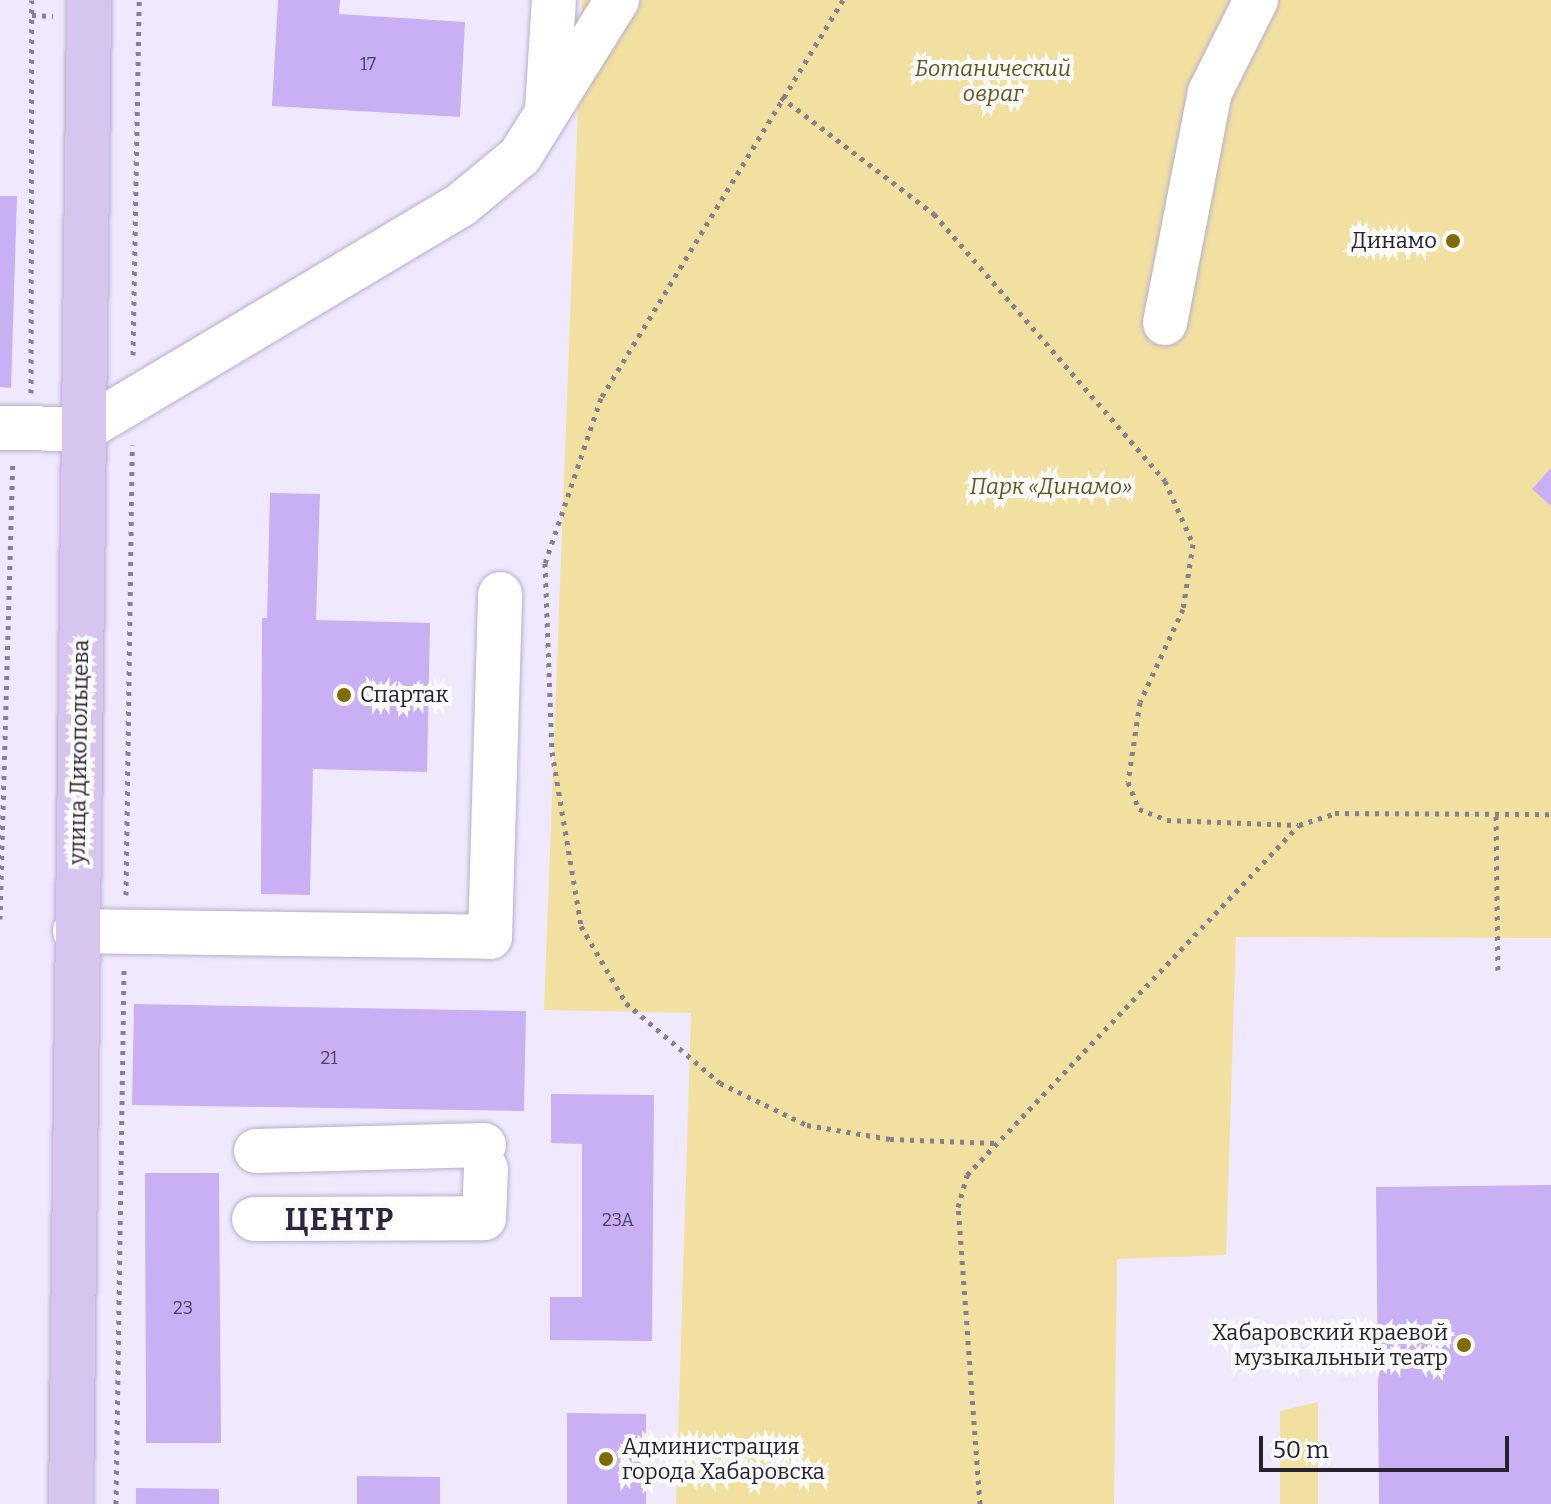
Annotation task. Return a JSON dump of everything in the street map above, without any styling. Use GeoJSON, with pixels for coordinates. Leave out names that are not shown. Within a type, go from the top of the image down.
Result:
{"type":"FeatureCollection","features":[{"type":"Feature","properties":{"kind":"main road","name":"улица Дикопольцева"},"geometry":{"type":"LineString","coordinates":[[71,1504],[75,931],[85,429],[89,0]]}},
{"type":"Feature","properties":{"kind":"street"},"geometry":{"type":"LineString","coordinates":[[547,116],[554,0]]}},
{"type":"Feature","properties":{"kind":"street"},"geometry":{"type":"LineString","coordinates":[[0,428],[85,429],[133,404],[485,188],[547,116],[617,0]]}},
{"type":"Feature","properties":{"kind":"street"},"geometry":{"type":"LineString","coordinates":[[1165,323],[1210,92],[1256,0]]}},
{"type":"Feature","properties":{"kind":"street"},"geometry":{"type":"LineString","coordinates":[[75,931],[490,937],[500,594]]}},
{"type":"Feature","properties":{"kind":"street"},"geometry":{"type":"LineString","coordinates":[[254,1219],[484,1218],[485,1157],[357,1148],[256,1151]]}},
{"type":"Feature","properties":{"kind":"street"},"geometry":{"type":"LineString","coordinates":[[355,1219],[357,1148]]}},
{"type":"Feature","properties":{"kind":"path"},"geometry":{"type":"LineString","coordinates":[[116,1504],[139,0]]}},
{"type":"Feature","properties":{"kind":"path"},"geometry":{"type":"LineString","coordinates":[[843,0],[781,97],[601,398],[545,563],[552,752],[581,926],[626,1003],[720,1083],[807,1125],[890,1139],[997,1143]]}},
{"type":"Feature","properties":{"kind":"path"},"geometry":{"type":"LineString","coordinates":[[781,97],[934,214],[1165,481],[1193,544],[1183,609],[1140,702],[1128,782],[1139,809],[1167,820],[1299,825],[1335,813],[1551,814]]}},
{"type":"Feature","properties":{"kind":"path"},"geometry":{"type":"LineString","coordinates":[[1496,816],[1498,971]]}},
{"type":"Feature","properties":{"kind":"path"},"geometry":{"type":"LineString","coordinates":[[980,1504],[958,1196],[997,1143],[1299,825]]}},
{"type":"Feature","properties":{"kind":"green space","name":"Парк «Динамо»"},"geometry":{"type":"Polygon","coordinates":[[[582,0],[1551,0],[1551,938],[1236,937],[1226,1255],[1117,1259],[1114,1504],[676,1504],[691,1013],[544,1010],[582,0]]]}},
{"type":"Feature","properties":{"kind":"green space"},"geometry":{"type":"Polygon","coordinates":[[[1318,1402],[1318,1504],[1280,1504],[1280,1411],[1318,1402]]]}},
{"type":"Feature","properties":{"kind":"building"},"geometry":{"type":"Polygon","coordinates":[[[278,0],[340,0],[339,14],[465,22],[460,117],[272,106],[278,0]]]}},
{"type":"Feature","properties":{"kind":"building"},"geometry":{"type":"Polygon","coordinates":[[[0,196],[17,196],[11,388],[0,387],[0,196]]]}},
{"type":"Feature","properties":{"kind":"building"},"geometry":{"type":"Polygon","coordinates":[[[1551,468],[1551,506],[1532,489],[1551,468]]]}},
{"type":"Feature","properties":{"kind":"building","name":"Спартак"},"geometry":{"type":"Polygon","coordinates":[[[270,493],[320,494],[316,620],[430,623],[427,772],[313,769],[310,895],[261,894],[262,618],[267,618],[270,493]]]}},
{"type":"Feature","properties":{"kind":"building"},"geometry":{"type":"Polygon","coordinates":[[[134,1004],[526,1011],[524,1111],[132,1105],[134,1004]]]}},
{"type":"Feature","properties":{"kind":"building"},"geometry":{"type":"Polygon","coordinates":[[[551,1094],[654,1095],[652,1341],[550,1340],[550,1297],[582,1297],[582,1144],[551,1143],[551,1094]]]}},
{"type":"Feature","properties":{"kind":"building"},"geometry":{"type":"Polygon","coordinates":[[[145,1173],[219,1173],[221,1443],[146,1443],[145,1173]]]}},
{"type":"Feature","properties":{"kind":"building","name":"Хабаровский краевой музыкальный театр"},"geometry":{"type":"Polygon","coordinates":[[[1551,1185],[1551,1504],[1379,1504],[1376,1187],[1551,1185]]]}},
{"type":"Feature","properties":{"kind":"building","name":"Администрация города Хабаровска"},"geometry":{"type":"Polygon","coordinates":[[[567,1413],[646,1414],[646,1504],[567,1504],[567,1413]]]}},
{"type":"Feature","properties":{"kind":"building"},"geometry":{"type":"Polygon","coordinates":[[[357,1476],[440,1477],[440,1504],[357,1504],[357,1476]]]}},
{"type":"Feature","properties":{"kind":"building"},"geometry":{"type":"Polygon","coordinates":[[[136,1488],[219,1489],[219,1504],[136,1504],[136,1488]]]}},
{"type":"Feature","properties":{"kind":"place","name":"Динамо"},"geometry":{"type":"Point","coordinates":[1453,241]}},
{"type":"Feature","properties":{"kind":"place","name":"Спартак"},"geometry":{"type":"Point","coordinates":[344,695]}},
{"type":"Feature","properties":{"kind":"place","name":"Хабаровский краевой музыкальный театр"},"geometry":{"type":"Point","coordinates":[1464,1345]}},
{"type":"Feature","properties":{"kind":"place","name":"Администрация города Хабаровска"},"geometry":{"type":"Point","coordinates":[606,1459]}},
{"type":"Feature","properties":{"kind":"district","name":"ЦЕНТР"},"geometry":{"type":"Point","coordinates":[340,1220]}},
{"type":"Feature","properties":{"kind":"park label","name":"Ботанический овраг"},"geometry":{"type":"Point","coordinates":[993,80]}}]}
